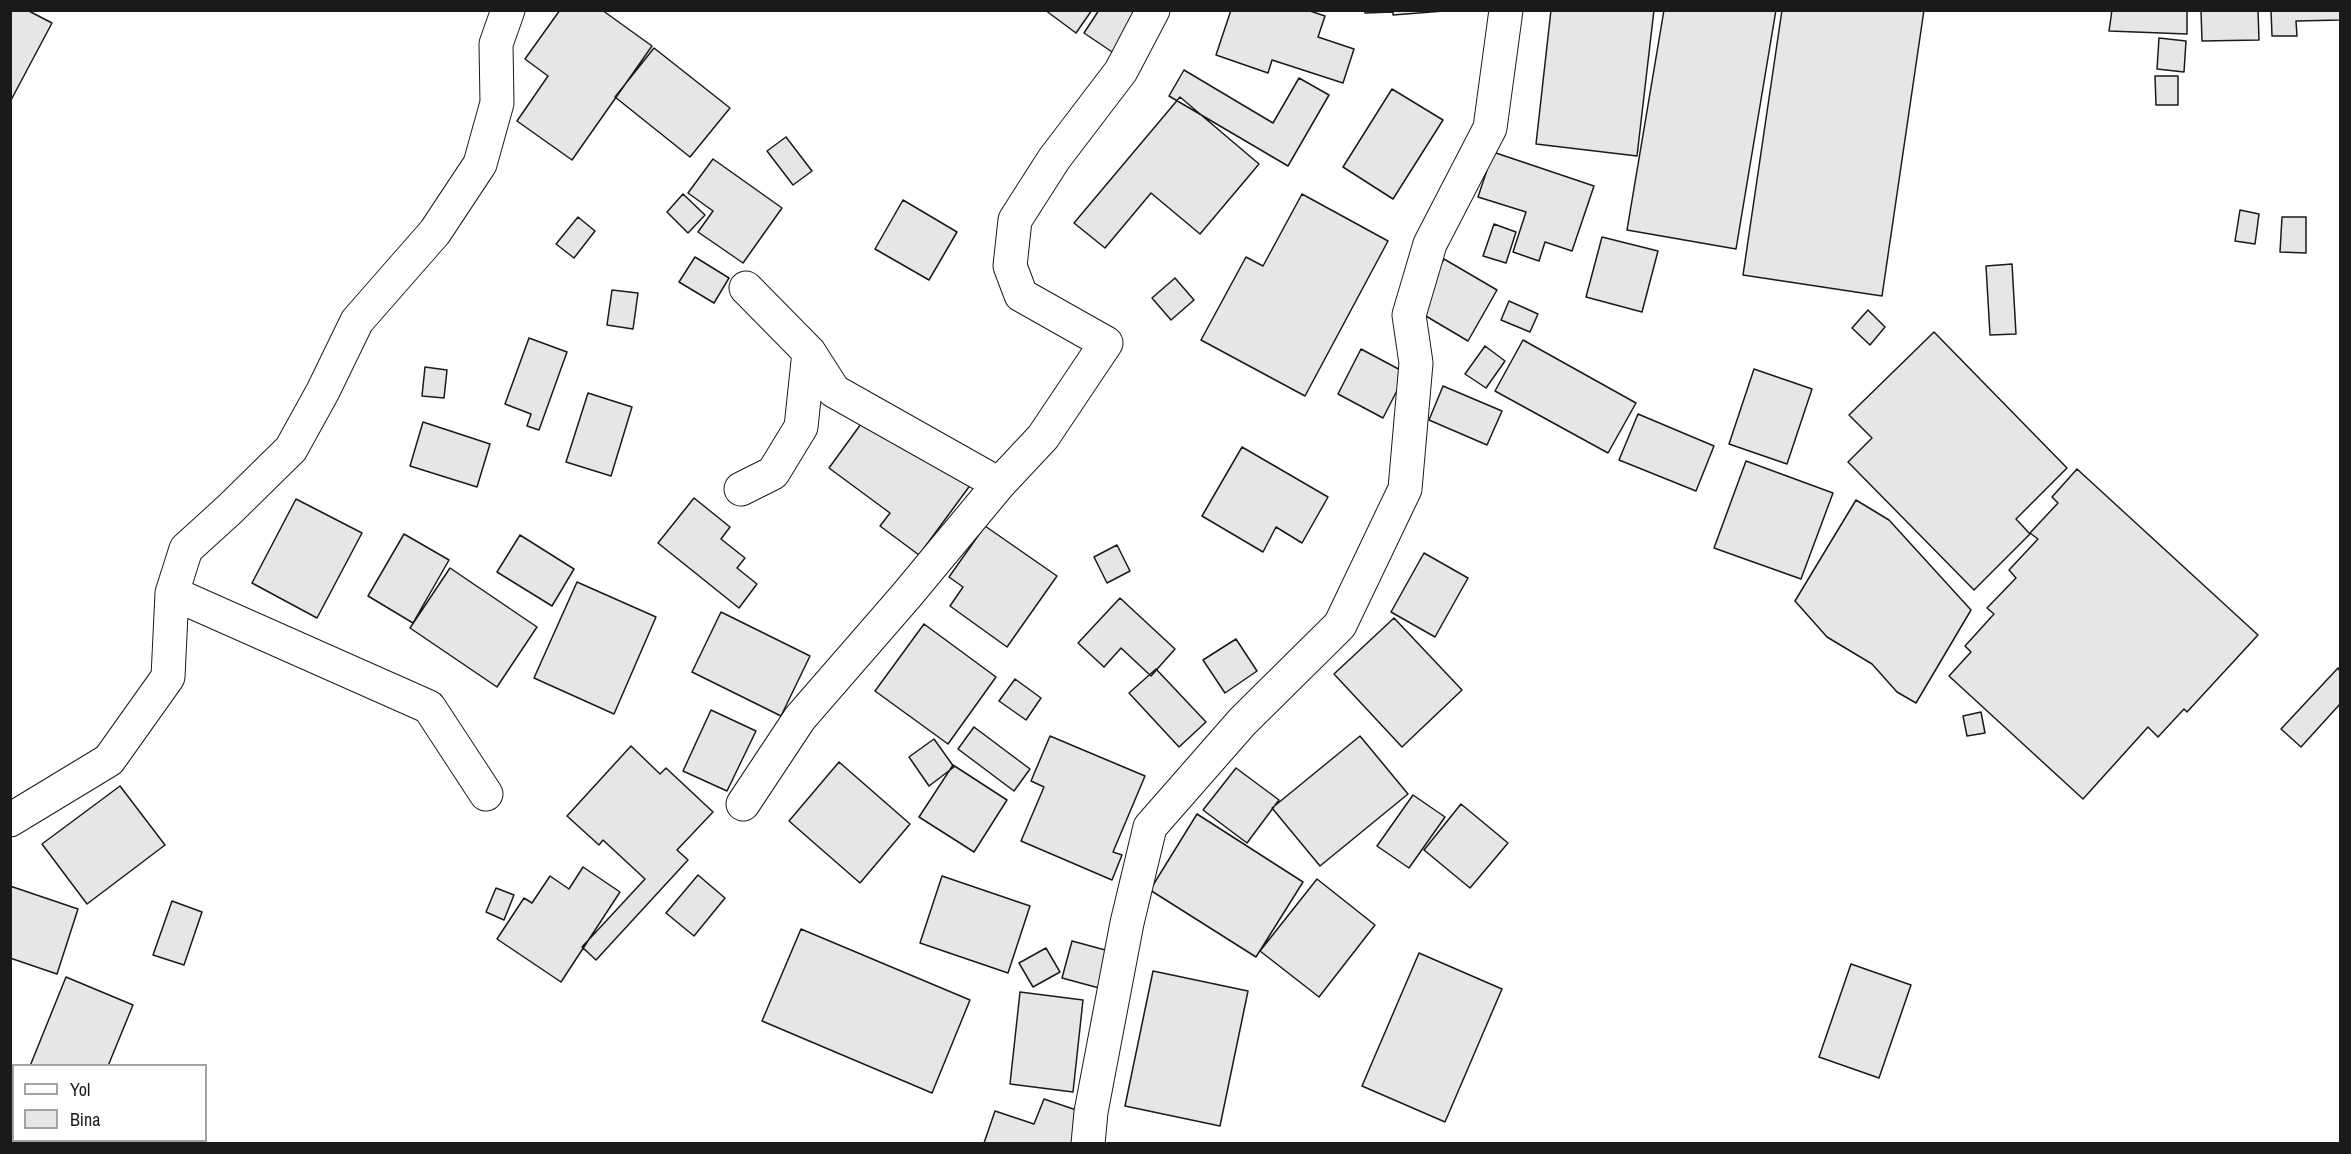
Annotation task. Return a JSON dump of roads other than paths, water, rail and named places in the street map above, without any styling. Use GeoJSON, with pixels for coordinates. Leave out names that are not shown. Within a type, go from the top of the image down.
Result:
{"type":"FeatureCollection","features":[{"type":"Feature","properties":{"kind":"street"},"geometry":{"type":"LineString","coordinates":[[10,820],[109,760],[168,677],[172,593],[186,549],[291,449],[323,391],[357,321],[435,232],[480,164],[497,103],[496,44],[508,10]]}},
{"type":"Feature","properties":{"kind":"street"},"geometry":{"type":"LineString","coordinates":[[743,804],[800,718],[906,597],[999,484],[1043,437],[1106,343],[1021,295],[1010,266],[1015,219],[1054,159],[1121,71],[1154,10]]}},
{"type":"Feature","properties":{"kind":"street"},"geometry":{"type":"LineString","coordinates":[[1088,1143],[1091,1112],[1125,934],[1150,827],[1242,722],[1340,625],[1406,489],[1416,363],[1409,315],[1430,244],[1490,128],[1506,10]]}},
{"type":"Feature","properties":{"kind":"street"},"geometry":{"type":"LineString","coordinates":[[746,288],[809,352],[834,391],[999,484]]}},
{"type":"Feature","properties":{"kind":"street"},"geometry":{"type":"LineString","coordinates":[[741,489],[773,473],[801,427],[809,352]]}},
{"type":"Feature","properties":{"kind":"street"},"geometry":{"type":"LineString","coordinates":[[172,593],[429,707],[486,794]]}}]}
